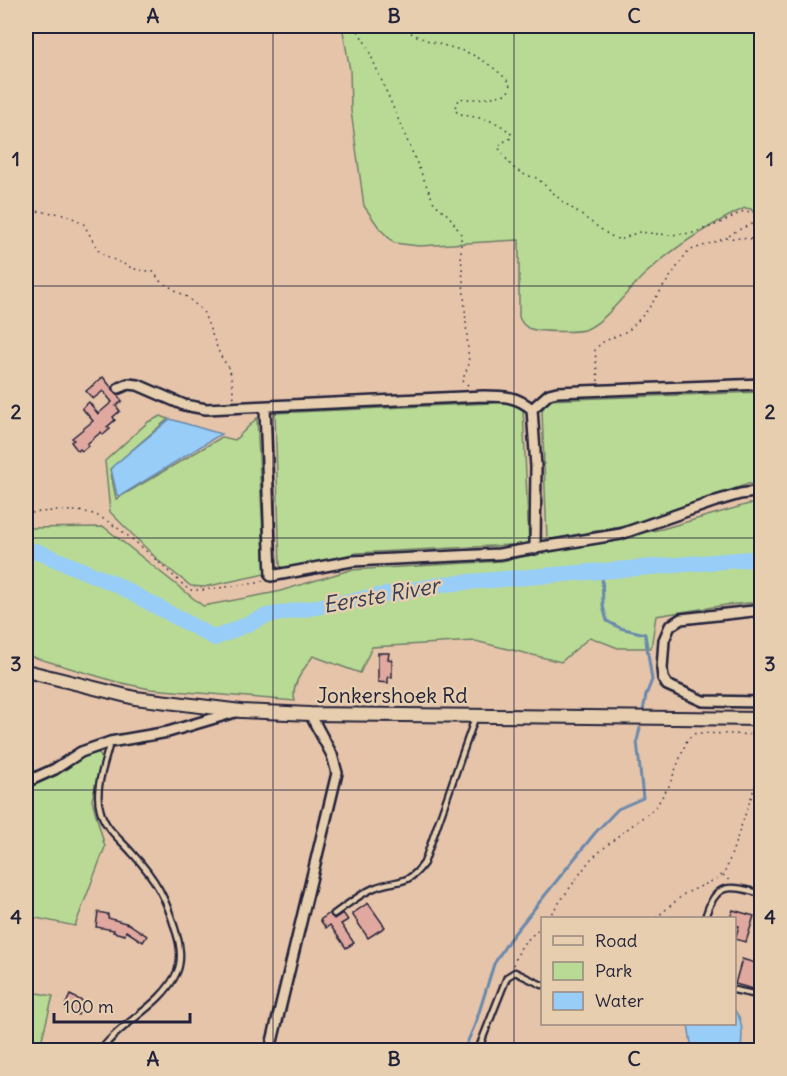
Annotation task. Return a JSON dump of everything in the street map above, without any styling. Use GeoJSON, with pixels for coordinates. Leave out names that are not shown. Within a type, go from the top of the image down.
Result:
{"type":"FeatureCollection","features":[{"type":"Feature","properties":{"kind":"street"},"geometry":{"type":"LineString","coordinates":[[119,388],[128,384],[138,385],[195,408],[484,396],[512,397],[532,409],[536,467],[535,549]]}},
{"type":"Feature","properties":{"kind":"street"},"geometry":{"type":"LineString","coordinates":[[532,409],[549,394],[762,384]]}},
{"type":"Feature","properties":{"kind":"street"},"geometry":{"type":"LineString","coordinates":[[265,406],[271,576],[360,560],[472,555],[535,549],[621,534],[732,496],[762,491]]}},
{"type":"Feature","properties":{"kind":"street"},"geometry":{"type":"LineString","coordinates":[[762,610],[681,619],[674,623],[670,626],[664,640],[662,669],[667,685],[701,700],[762,702]]}},
{"type":"Feature","properties":{"kind":"street","name":"Jonkershoek Rd"},"geometry":{"type":"LineString","coordinates":[[26,670],[135,698],[241,711],[310,714],[762,719]]}},
{"type":"Feature","properties":{"kind":"street"},"geometry":{"type":"LineString","coordinates":[[26,782],[55,769],[81,752],[110,742],[168,732],[241,711]]}},
{"type":"Feature","properties":{"kind":"street"},"geometry":{"type":"LineString","coordinates":[[270,1050],[337,772],[332,755],[310,714]]}},
{"type":"Feature","properties":{"kind":"lane"},"geometry":{"type":"LineString","coordinates":[[334,914],[372,889],[407,880],[417,872],[424,862],[476,715]]}},
{"type":"Feature","properties":{"kind":"lane"},"geometry":{"type":"LineString","coordinates":[[101,1050],[123,1027],[160,996],[178,971],[180,960],[179,941],[164,894],[131,852],[115,836],[100,812],[97,797],[110,742]]}},
{"type":"Feature","properties":{"kind":"lane"},"geometry":{"type":"LineString","coordinates":[[705,917],[712,899],[721,889],[736,887],[762,894]]}},
{"type":"Feature","properties":{"kind":"lane"},"geometry":{"type":"LineString","coordinates":[[478,1050],[507,977],[515,972],[541,984]]}},
{"type":"Feature","properties":{"kind":"lane"},"geometry":{"type":"LineString","coordinates":[[736,990],[762,996]]}},
{"type":"Feature","properties":{"kind":"path"},"geometry":{"type":"LineString","coordinates":[[355,26],[366,44],[434,202],[449,216],[461,234],[469,364],[462,381],[484,396]]}},
{"type":"Feature","properties":{"kind":"path"},"geometry":{"type":"LineString","coordinates":[[401,26],[431,42],[466,51],[505,75],[510,84],[508,93],[496,97],[478,97],[469,101],[460,98],[455,107],[457,113],[483,117],[507,130],[512,135],[509,140],[502,142],[498,147],[512,167],[525,175],[537,178],[562,201],[609,235],[620,240],[638,232],[669,235],[693,233],[744,211],[758,213],[754,223],[726,238],[688,251],[646,312],[629,330],[601,343],[595,350],[598,391]]}},
{"type":"Feature","properties":{"kind":"path"},"geometry":{"type":"LineString","coordinates":[[26,210],[64,214],[83,223],[100,253],[134,269],[154,272],[160,281],[187,297],[203,311],[220,355],[230,370],[235,408]]}},
{"type":"Feature","properties":{"kind":"path"},"geometry":{"type":"LineString","coordinates":[[726,238],[762,239]]}},
{"type":"Feature","properties":{"kind":"path"},"geometry":{"type":"LineString","coordinates":[[26,514],[89,513],[110,522],[189,590],[257,584],[271,576]]}},
{"type":"Feature","properties":{"kind":"path"},"geometry":{"type":"LineString","coordinates":[[549,917],[590,860],[656,808],[664,797],[687,740],[693,734],[762,735]]}},
{"type":"Feature","properties":{"kind":"path"},"geometry":{"type":"LineString","coordinates":[[657,917],[684,894],[719,878],[726,870],[762,766]]}},
{"type":"Feature","properties":{"kind":"path"},"geometry":{"type":"LineString","coordinates":[[515,972],[513,964],[522,945],[541,928]]}},
{"type":"Feature","properties":{"kind":"green space"},"geometry":{"type":"Polygon","coordinates":[[[342,26],[761,26],[761,222],[751,209],[745,208],[705,229],[656,265],[610,312],[587,329],[558,332],[528,328],[519,317],[519,240],[419,246],[394,243],[380,229],[364,206],[351,111],[350,70],[342,26]]]}},
{"type":"Feature","properties":{"kind":"green space"},"geometry":{"type":"Polygon","coordinates":[[[761,392],[761,484],[748,484],[629,525],[547,540],[542,411],[547,400],[761,392]]]}},
{"type":"Feature","properties":{"kind":"green space"},"geometry":{"type":"Polygon","coordinates":[[[514,402],[523,409],[529,544],[357,553],[285,569],[280,566],[275,413],[514,402]]]}},
{"type":"Feature","properties":{"kind":"green space"},"geometry":{"type":"Polygon","coordinates":[[[161,416],[168,419],[110,469],[116,499],[222,437],[235,440],[257,418],[265,574],[204,587],[191,586],[160,562],[110,512],[105,461],[148,422],[161,416]]]}},
{"type":"Feature","properties":{"kind":"green space"},"geometry":{"type":"Polygon","coordinates":[[[749,504],[761,504],[761,602],[656,616],[651,648],[618,648],[590,637],[561,662],[475,641],[372,647],[360,673],[313,656],[296,683],[295,701],[150,689],[117,682],[26,655],[26,528],[104,527],[203,606],[277,592],[350,570],[502,561],[662,529],[749,504]]]}},
{"type":"Feature","properties":{"kind":"green space"},"geometry":{"type":"Polygon","coordinates":[[[98,752],[102,759],[92,800],[105,847],[75,926],[26,916],[26,787],[58,772],[82,757],[98,752]]]}},
{"type":"Feature","properties":{"kind":"green space"},"geometry":{"type":"Polygon","coordinates":[[[37,993],[53,996],[39,1050],[26,1050],[26,996],[37,993]]]}},
{"type":"Feature","properties":{"kind":"water"},"geometry":{"type":"Polygon","coordinates":[[[170,419],[221,434],[120,496],[117,495],[111,469],[113,466],[170,419]]]}},
{"type":"Feature","properties":{"kind":"water"},"geometry":{"type":"Polygon","coordinates":[[[736,1012],[741,1024],[741,1050],[692,1050],[688,1025],[736,1025],[736,1012]]]}},
{"type":"Feature","properties":{"kind":"building"},"geometry":{"type":"Polygon","coordinates":[[[103,377],[122,401],[116,406],[120,411],[107,427],[110,429],[103,435],[101,432],[82,451],[80,449],[78,451],[71,442],[74,440],[72,438],[93,421],[82,408],[89,402],[98,414],[112,402],[103,391],[93,399],[86,391],[103,377]]]}},
{"type":"Feature","properties":{"kind":"building"},"geometry":{"type":"Polygon","coordinates":[[[378,653],[389,653],[388,659],[392,660],[392,677],[388,677],[388,683],[378,682],[378,653]]]}},
{"type":"Feature","properties":{"kind":"building"},"geometry":{"type":"Polygon","coordinates":[[[368,903],[385,927],[368,938],[352,914],[368,903]]]}},
{"type":"Feature","properties":{"kind":"building"},"geometry":{"type":"Polygon","coordinates":[[[733,910],[754,916],[746,942],[736,939],[739,926],[736,925],[736,917],[730,917],[733,910]]]}},
{"type":"Feature","properties":{"kind":"building"},"geometry":{"type":"Polygon","coordinates":[[[98,912],[108,914],[108,918],[129,924],[147,936],[143,942],[126,931],[125,935],[113,932],[114,930],[96,927],[98,912]]]}},
{"type":"Feature","properties":{"kind":"building"},"geometry":{"type":"Polygon","coordinates":[[[330,913],[334,919],[343,913],[348,920],[341,924],[354,943],[346,948],[330,925],[326,928],[320,920],[330,913]]]}},
{"type":"Feature","properties":{"kind":"building"},"geometry":{"type":"Polygon","coordinates":[[[742,959],[762,965],[757,990],[736,984],[742,959]]]}},
{"type":"Feature","properties":{"kind":"building"},"geometry":{"type":"Polygon","coordinates":[[[70,995],[84,1002],[78,1015],[64,1008],[70,995]]]}},
{"type":"Feature","properties":{"kind":"waterway","name":"Eerste River"},"geometry":{"type":"LineString","coordinates":[[26,554],[36,551],[115,584],[215,638],[266,616],[444,584],[762,558]]}},
{"type":"Feature","properties":{"kind":"waterway"},"geometry":{"type":"LineString","coordinates":[[602,571],[603,606],[607,621],[620,628],[645,634],[652,680],[643,711]]}},
{"type":"Feature","properties":{"kind":"waterway"},"geometry":{"type":"LineString","coordinates":[[464,1050],[476,1022],[494,964],[509,940],[595,833],[618,809],[643,798],[637,741],[640,728]]}}]}
